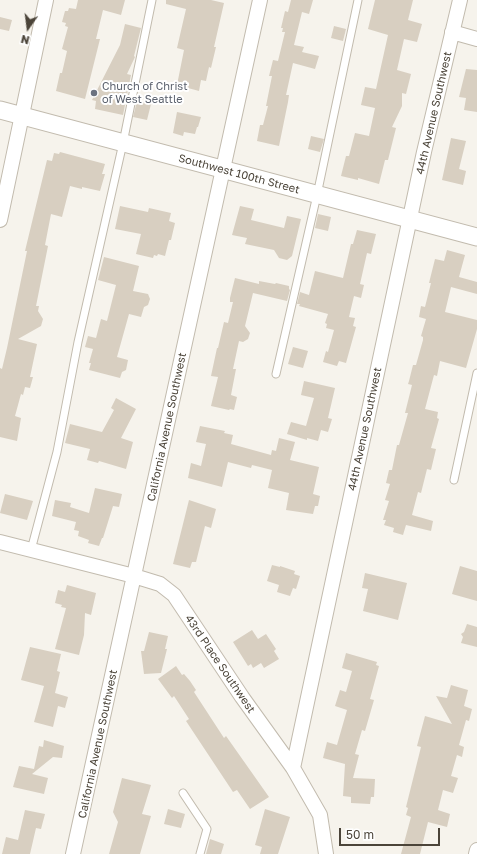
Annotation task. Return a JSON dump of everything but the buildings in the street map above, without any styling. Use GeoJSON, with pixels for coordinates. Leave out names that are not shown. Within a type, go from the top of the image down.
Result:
{"type":"FeatureCollection","features":[{"type":"Feature","properties":{"kind":"street"},"geometry":{"type":"LineString","coordinates":[[0,220],[46,0]]}},
{"type":"Feature","properties":{"kind":"street","name":"California Avenue Southwest"},"geometry":{"type":"LineString","coordinates":[[73,854],[260,0]]}},
{"type":"Feature","properties":{"kind":"street","name":"44th Avenue Southwest"},"geometry":{"type":"LineString","coordinates":[[293,768],[309,686],[424,152],[460,0]]}},
{"type":"Feature","properties":{"kind":"street"},"geometry":{"type":"LineString","coordinates":[[452,32],[477,39]]}},
{"type":"Feature","properties":{"kind":"street","name":"Southwest 100th Street"},"geometry":{"type":"LineString","coordinates":[[0,110],[477,237]]}},
{"type":"Feature","properties":{"kind":"street","name":"43rd Place Southwest"},"geometry":{"type":"LineString","coordinates":[[0,542],[160,584],[174,595],[242,697],[293,768]]}},
{"type":"Feature","properties":{"kind":"street"},"geometry":{"type":"LineString","coordinates":[[293,768],[320,815],[326,854]]}},
{"type":"Feature","properties":{"kind":"street"},"geometry":{"type":"LineString","coordinates":[[476,854],[477,850]]}},
{"type":"Feature","properties":{"kind":"lane"},"geometry":{"type":"LineString","coordinates":[[31,550],[57,452],[78,342],[123,143],[152,0]]}},
{"type":"Feature","properties":{"kind":"lane"},"geometry":{"type":"LineString","coordinates":[[276,374],[318,195],[358,0]]}},
{"type":"Feature","properties":{"kind":"lane"},"geometry":{"type":"LineString","coordinates":[[454,480],[477,373]]}},
{"type":"Feature","properties":{"kind":"lane"},"geometry":{"type":"LineString","coordinates":[[183,793],[207,829],[200,854]]}},
{"type":"Feature","properties":{"kind":"place","name":"Church of Christ of West Seattle"},"geometry":{"type":"Point","coordinates":[94,93]}}]}
